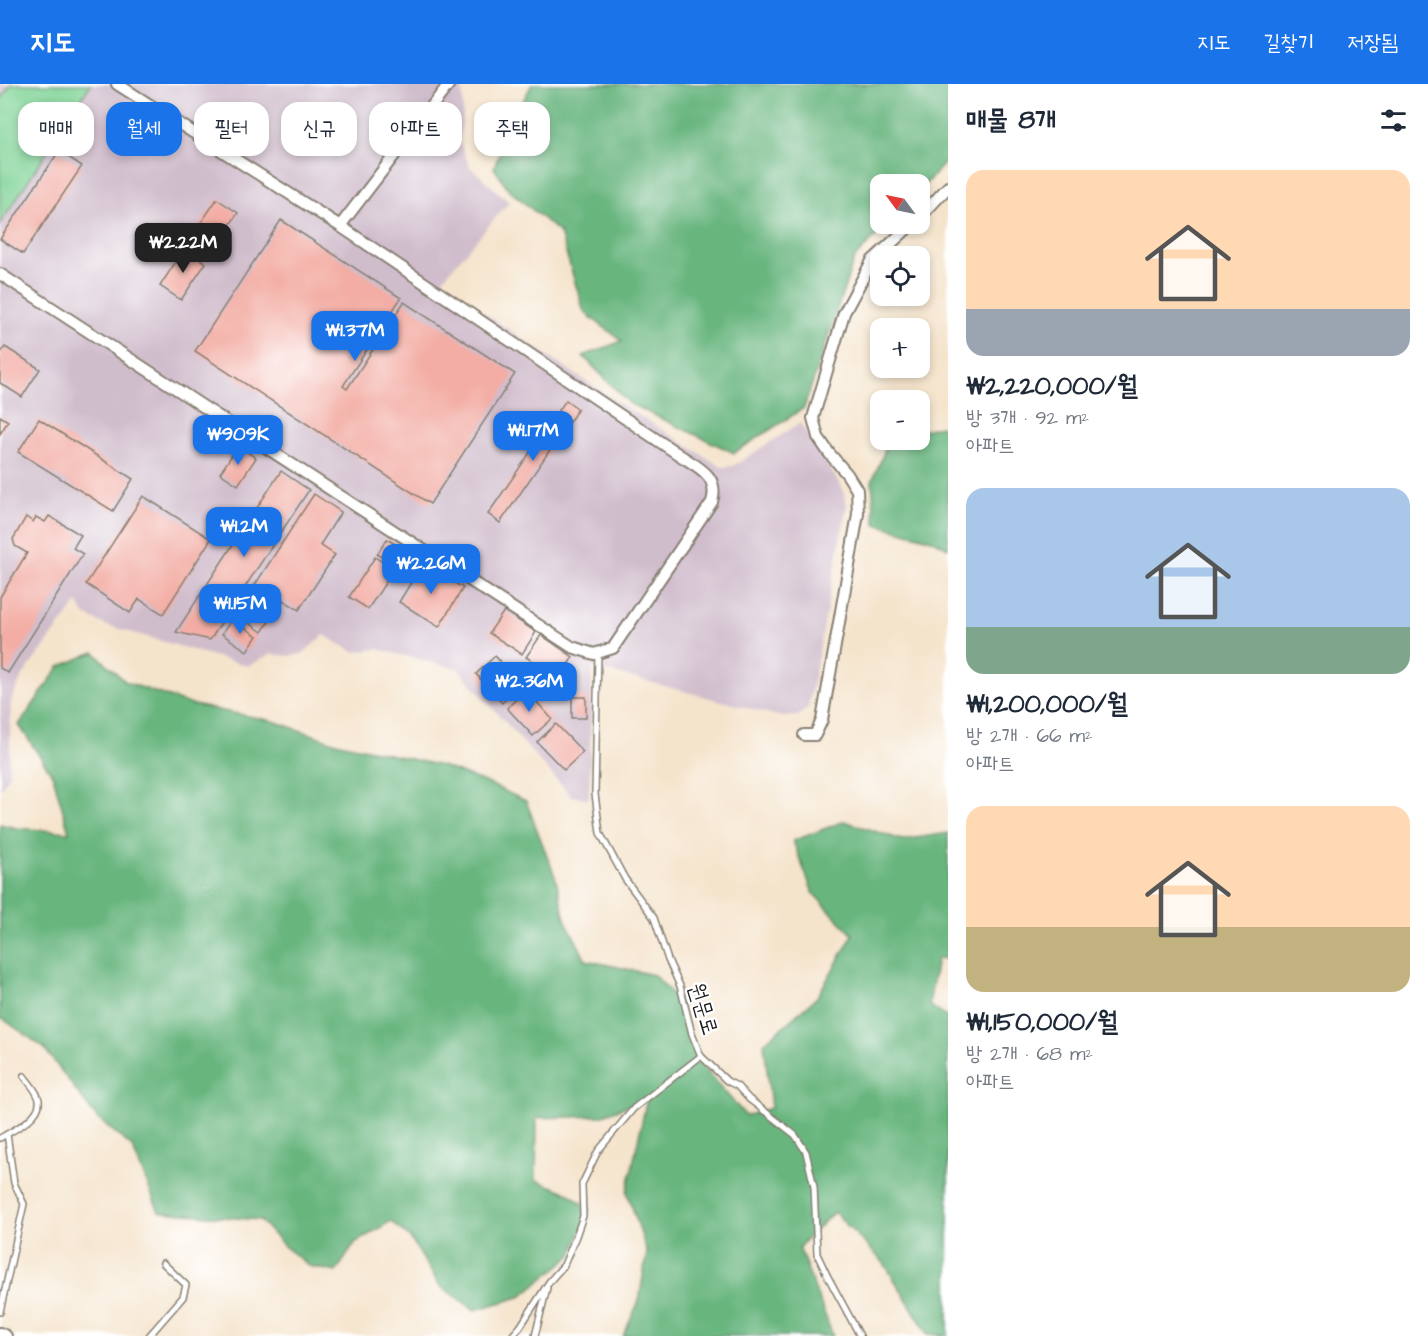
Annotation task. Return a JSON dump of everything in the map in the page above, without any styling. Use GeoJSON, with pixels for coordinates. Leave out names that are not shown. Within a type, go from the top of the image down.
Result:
{"type":"FeatureCollection","features":[{"type":"Feature","properties":{"kind":"street"},"geometry":{"type":"LineString","coordinates":[[0,274],[572,647],[594,654],[614,648],[712,502],[715,493],[713,483],[708,476],[678,454],[340,226],[117,84]]}},
{"type":"Feature","properties":{"kind":"street"},"geometry":{"type":"LineString","coordinates":[[340,226],[449,84]]}},
{"type":"Feature","properties":{"kind":"street"},"geometry":{"type":"LineString","coordinates":[[930,206],[948,187]]}},
{"type":"Feature","properties":{"kind":"street"},"geometry":{"type":"LineString","coordinates":[[804,735],[815,735],[822,720],[858,514],[858,490],[818,436],[813,418],[844,313],[872,261],[901,234]]}},
{"type":"Feature","properties":{"kind":"street"},"geometry":{"type":"LineString","coordinates":[[0,1333],[6,1336]]}},
{"type":"Feature","properties":{"kind":"lane","name":"원문로"},"geometry":{"type":"LineString","coordinates":[[598,652],[595,794],[600,833],[625,879],[654,918],[680,986],[692,1034],[701,1056],[754,1103],[795,1135],[806,1152],[814,1186],[817,1254],[860,1336]]}},
{"type":"Feature","properties":{"kind":"lane"},"geometry":{"type":"LineString","coordinates":[[512,1336],[549,1282],[564,1265],[583,1216],[582,1184],[598,1150],[634,1108],[701,1056]]}},
{"type":"Feature","properties":{"kind":"lane"},"geometry":{"type":"LineString","coordinates":[[0,1138],[31,1119],[39,1109],[39,1099],[24,1076]]}},
{"type":"Feature","properties":{"kind":"lane"},"geometry":{"type":"LineString","coordinates":[[0,1312],[24,1204],[14,1183],[7,1134]]}},
{"type":"Feature","properties":{"kind":"lane"},"geometry":{"type":"LineString","coordinates":[[149,1336],[183,1297],[185,1291],[186,1284],[163,1263]]}},
{"type":"Feature","properties":{"kind":"lane"},"geometry":{"type":"LineString","coordinates":[[0,1272],[9,1273]]}},
{"type":"Feature","properties":{"kind":"lane"},"geometry":{"type":"LineString","coordinates":[[535,1336],[549,1282]]}},
{"type":"Feature","properties":{"kind":"shaded area"},"geometry":{"type":"Polygon","coordinates":[[[0,84],[462,84],[463,115],[462,122],[462,102],[369,102],[369,156],[462,156],[462,148],[470,167],[509,202],[443,279],[444,285],[619,403],[722,467],[733,466],[800,423],[843,489],[847,505],[808,708],[798,716],[782,717],[592,667],[589,799],[571,796],[458,669],[377,649],[354,652],[324,635],[302,654],[290,656],[271,654],[248,666],[105,625],[85,615],[77,603],[23,675],[11,701],[9,776],[0,789],[0,84]]]}},
{"type":"Feature","properties":{"kind":"green space"},"geometry":{"type":"Polygon","coordinates":[[[11,84],[91,84],[79,102],[18,102],[18,156],[44,156],[0,224],[0,101],[11,84]]]}},
{"type":"Feature","properties":{"kind":"green space"},"geometry":{"type":"Polygon","coordinates":[[[532,84],[948,84],[948,160],[930,179],[930,174],[870,174],[870,234],[878,234],[854,259],[804,408],[734,453],[630,404],[583,356],[622,341],[584,312],[560,233],[509,190],[494,168],[498,156],[550,156],[550,102],[522,102],[532,84]]]}},
{"type":"Feature","properties":{"kind":"green space"},"geometry":{"type":"Polygon","coordinates":[[[940,426],[948,429],[948,548],[933,540],[875,524],[872,481],[885,450],[930,450],[930,428],[940,426]]]}},
{"type":"Feature","properties":{"kind":"green space"},"geometry":{"type":"Polygon","coordinates":[[[94,652],[126,682],[189,704],[273,721],[331,741],[442,766],[526,801],[556,879],[565,919],[586,960],[654,975],[679,1001],[697,1060],[746,1116],[771,1108],[764,1043],[817,997],[853,935],[813,893],[793,841],[844,821],[902,840],[948,833],[948,959],[937,958],[929,1005],[948,1018],[948,1336],[928,1334],[884,1263],[834,1212],[799,1247],[833,1336],[623,1336],[639,1301],[647,1252],[627,1192],[647,1098],[601,1116],[537,1118],[536,1180],[568,1193],[590,1208],[572,1255],[520,1297],[475,1310],[440,1286],[410,1238],[391,1221],[355,1243],[336,1272],[309,1266],[284,1246],[260,1220],[159,1212],[132,1147],[96,1117],[44,1048],[0,1019],[0,824],[16,828],[69,832],[53,776],[19,725],[59,667],[94,652]]]}},
{"type":"Feature","properties":{"kind":"building"},"geometry":{"type":"Polygon","coordinates":[[[56,156],[67,156],[82,166],[23,254],[0,239],[56,156]]]}},
{"type":"Feature","properties":{"kind":"building"},"geometry":{"type":"Polygon","coordinates":[[[217,199],[238,213],[213,250],[192,236],[217,199]]]}},
{"type":"Feature","properties":{"kind":"building"},"geometry":{"type":"Polygon","coordinates":[[[281,220],[401,298],[343,386],[347,389],[404,302],[515,374],[430,504],[195,351],[281,220]]]}},
{"type":"Feature","properties":{"kind":"building"},"geometry":{"type":"Polygon","coordinates":[[[184,249],[206,263],[181,300],[160,286],[184,249]]]}},
{"type":"Feature","properties":{"kind":"building"},"geometry":{"type":"Polygon","coordinates":[[[5,347],[40,369],[22,397],[0,383],[0,354],[5,347]]]}},
{"type":"Feature","properties":{"kind":"building"},"geometry":{"type":"Polygon","coordinates":[[[566,400],[578,409],[500,523],[488,514],[566,400]]]}},
{"type":"Feature","properties":{"kind":"building"},"geometry":{"type":"Polygon","coordinates":[[[0,416],[8,421],[0,434],[0,416]]]}},
{"type":"Feature","properties":{"kind":"building"},"geometry":{"type":"Polygon","coordinates":[[[39,419],[133,479],[113,511],[18,452],[39,419]]]}},
{"type":"Feature","properties":{"kind":"building"},"geometry":{"type":"Polygon","coordinates":[[[238,446],[256,458],[238,485],[220,473],[238,446]]]}},
{"type":"Feature","properties":{"kind":"building"},"geometry":{"type":"Polygon","coordinates":[[[281,471],[309,490],[210,640],[176,632],[281,471]]]}},
{"type":"Feature","properties":{"kind":"building"},"geometry":{"type":"Polygon","coordinates":[[[314,494],[341,512],[320,545],[335,555],[299,610],[283,600],[262,632],[236,614],[314,494]]]}},
{"type":"Feature","properties":{"kind":"building"},"geometry":{"type":"Polygon","coordinates":[[[143,496],[211,539],[163,614],[139,599],[130,613],[86,584],[143,496]]]}},
{"type":"Feature","properties":{"kind":"building"},"geometry":{"type":"Polygon","coordinates":[[[49,516],[81,535],[73,548],[83,554],[8,673],[0,668],[0,597],[27,553],[15,546],[13,539],[26,517],[33,522],[36,517],[45,522],[49,516]]]}},
{"type":"Feature","properties":{"kind":"building"},"geometry":{"type":"Polygon","coordinates":[[[387,539],[403,549],[393,564],[377,554],[387,539]]]}},
{"type":"Feature","properties":{"kind":"building"},"geometry":{"type":"Polygon","coordinates":[[[375,557],[394,570],[368,609],[349,597],[375,557]]]}},
{"type":"Feature","properties":{"kind":"building"},"geometry":{"type":"Polygon","coordinates":[[[423,563],[463,588],[439,627],[399,602],[423,563]]]}},
{"type":"Feature","properties":{"kind":"building"},"geometry":{"type":"Polygon","coordinates":[[[504,611],[536,632],[522,654],[489,633],[504,611]]]}},
{"type":"Feature","properties":{"kind":"building"},"geometry":{"type":"Polygon","coordinates":[[[232,619],[257,636],[247,651],[222,634],[232,619]]]}},
{"type":"Feature","properties":{"kind":"building"},"geometry":{"type":"Polygon","coordinates":[[[541,635],[573,657],[559,678],[526,657],[541,635]]]}},
{"type":"Feature","properties":{"kind":"building"},"geometry":{"type":"Polygon","coordinates":[[[495,656],[521,685],[502,703],[476,674],[495,656]]]}},
{"type":"Feature","properties":{"kind":"building"},"geometry":{"type":"Polygon","coordinates":[[[526,690],[552,719],[533,736],[507,708],[526,690]]]}},
{"type":"Feature","properties":{"kind":"building"},"geometry":{"type":"Polygon","coordinates":[[[572,697],[586,697],[586,718],[572,718],[572,697]]]}},
{"type":"Feature","properties":{"kind":"building"},"geometry":{"type":"Polygon","coordinates":[[[556,724],[583,752],[564,770],[537,742],[556,724]]]}}]}
